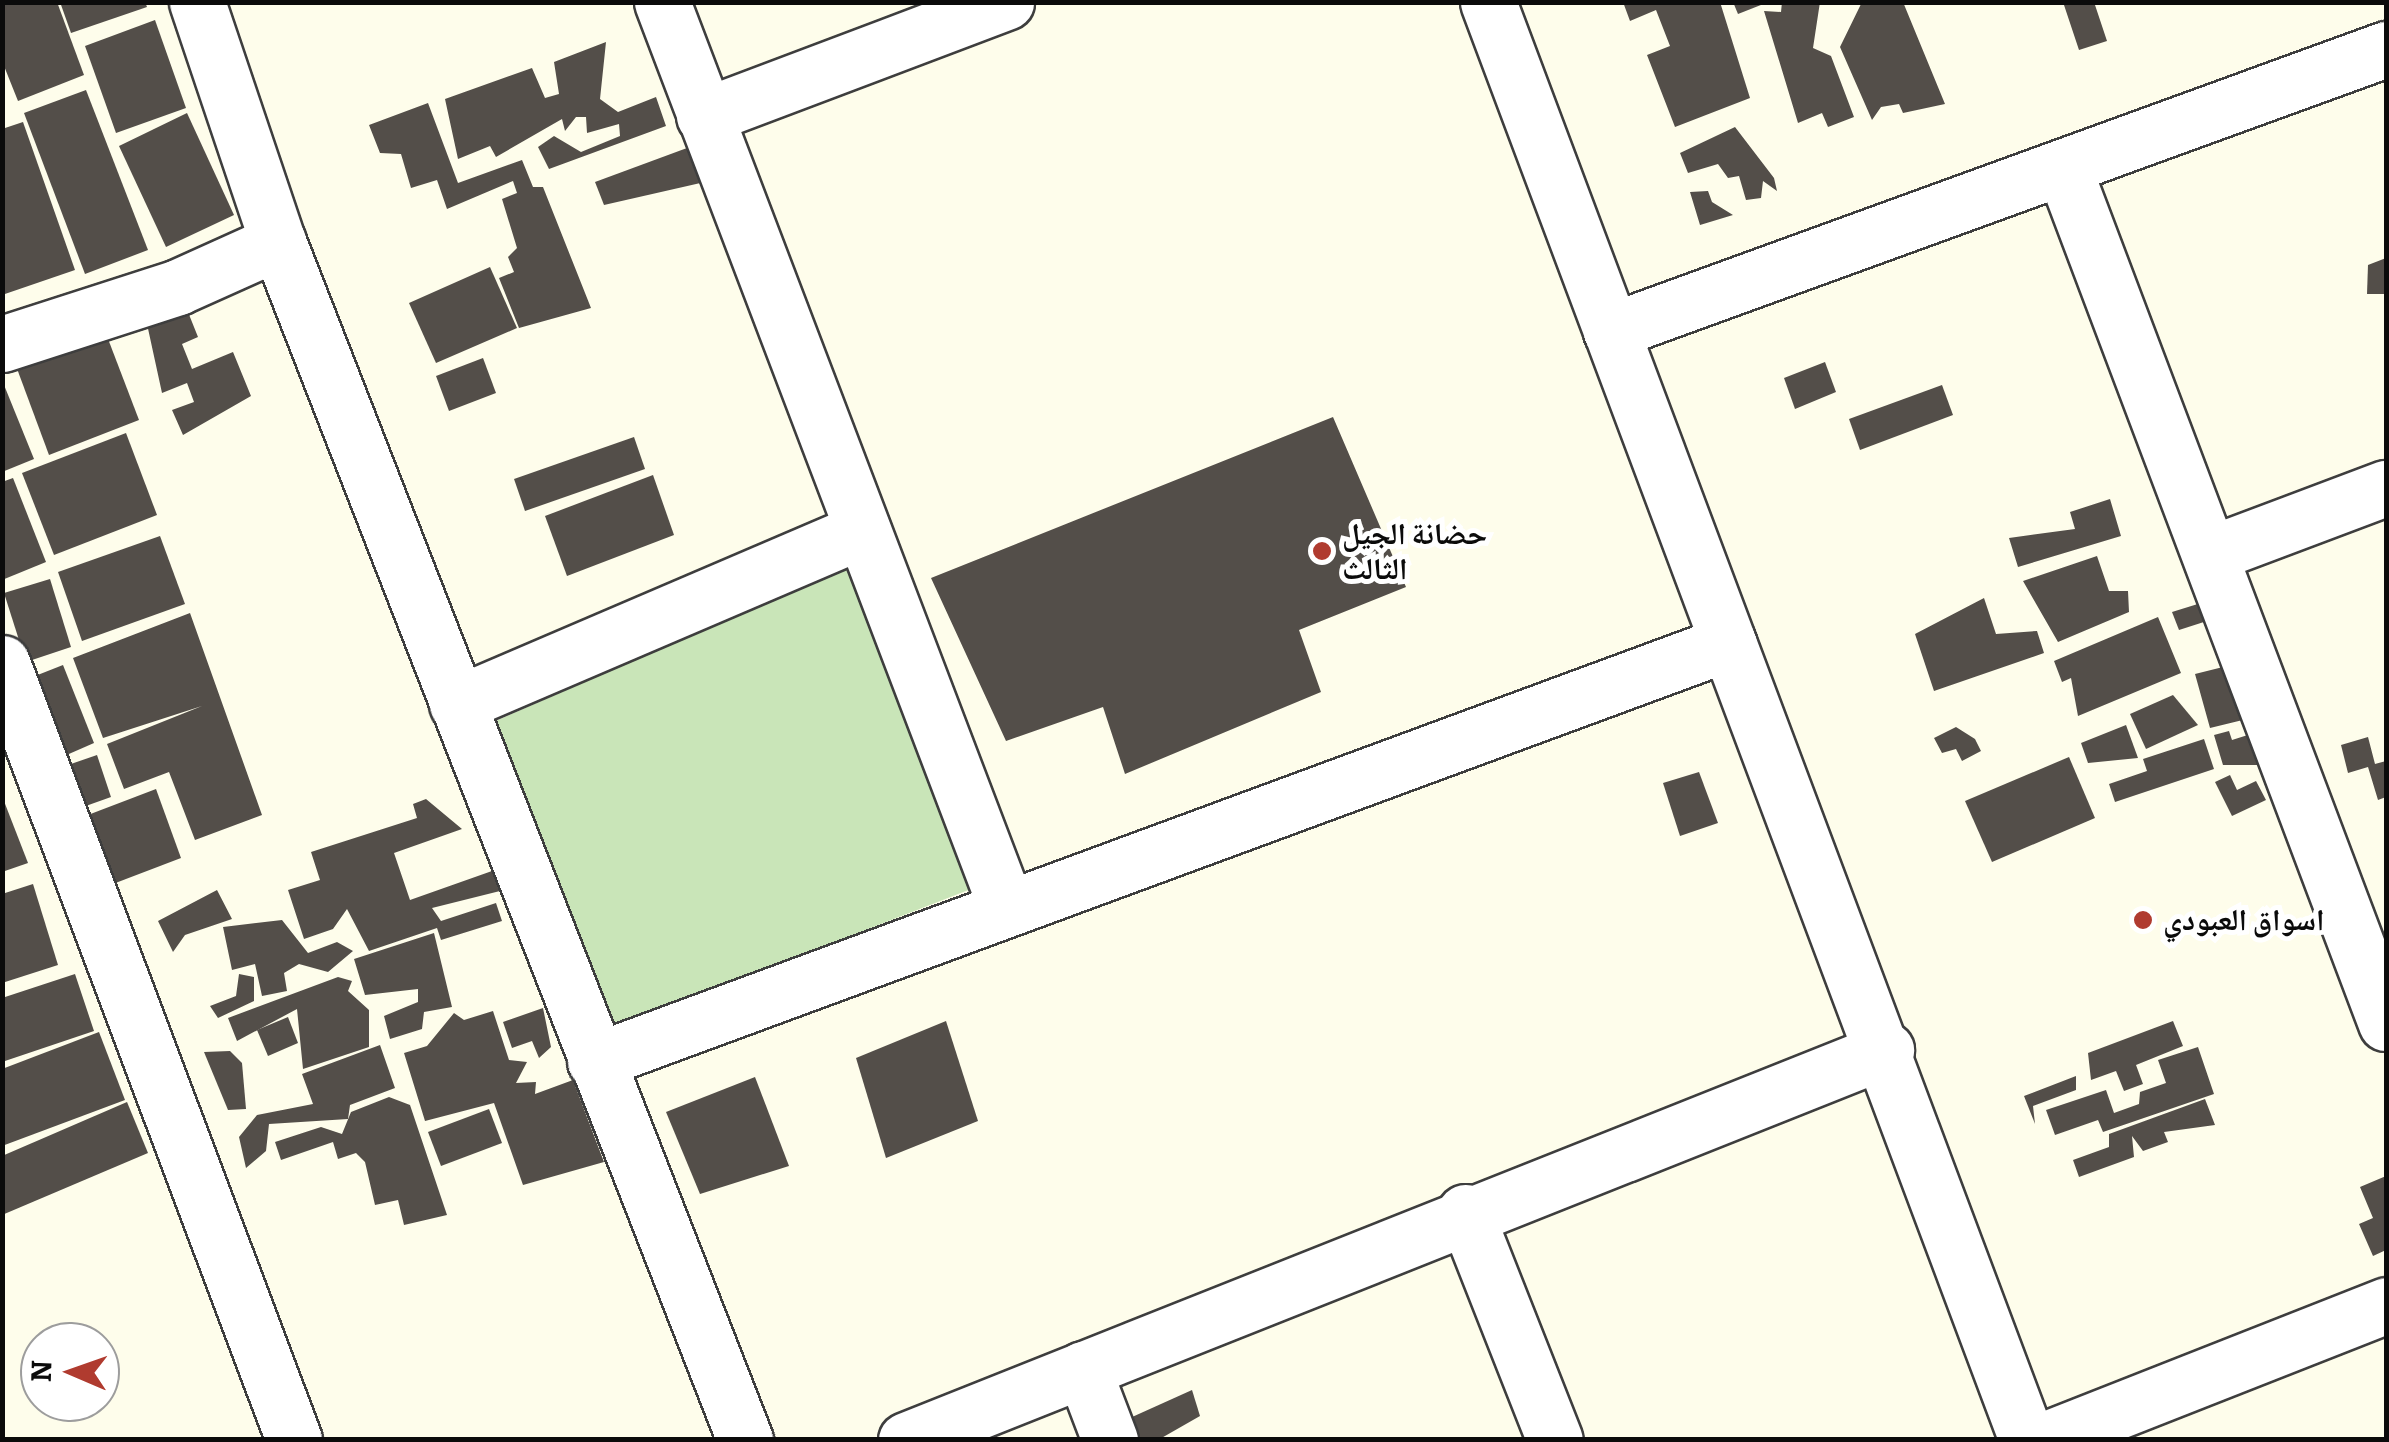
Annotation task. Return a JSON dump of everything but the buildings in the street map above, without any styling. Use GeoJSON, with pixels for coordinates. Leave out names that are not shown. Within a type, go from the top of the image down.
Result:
{"type":"FeatureCollection","features":[{"type":"Feature","properties":{"kind":"street"},"geometry":{"type":"LineString","coordinates":[[197,2],[278,242],[745,1440]]}},
{"type":"Feature","properties":{"kind":"street"},"geometry":{"type":"LineString","coordinates":[[662,2],[1006,909]]}},
{"type":"Feature","properties":{"kind":"street"},"geometry":{"type":"LineString","coordinates":[[704,116],[1006,2]]}},
{"type":"Feature","properties":{"kind":"street"},"geometry":{"type":"LineString","coordinates":[[1488,2],[1728,643],[1886,1050],[2027,1440]]}},
{"type":"Feature","properties":{"kind":"street"},"geometry":{"type":"LineString","coordinates":[[1611,331],[2386,50]]}},
{"type":"Feature","properties":{"kind":"street"},"geometry":{"type":"LineString","coordinates":[[2063,167],[2386,1022]]}},
{"type":"Feature","properties":{"kind":"street"},"geometry":{"type":"LineString","coordinates":[[2,344],[178,286],[278,242]]}},
{"type":"Feature","properties":{"kind":"street"},"geometry":{"type":"LineString","coordinates":[[2210,554],[2386,488]]}},
{"type":"Feature","properties":{"kind":"street"},"geometry":{"type":"LineString","coordinates":[[457,704],[862,530]]}},
{"type":"Feature","properties":{"kind":"street"},"geometry":{"type":"LineString","coordinates":[[595,1061],[1728,643]]}},
{"type":"Feature","properties":{"kind":"street"},"geometry":{"type":"LineString","coordinates":[[2,663],[294,1440]]}},
{"type":"Feature","properties":{"kind":"street"},"geometry":{"type":"LineString","coordinates":[[906,1440],[1465,1212],[1886,1050]]}},
{"type":"Feature","properties":{"kind":"street"},"geometry":{"type":"LineString","coordinates":[[1465,1212],[1555,1440]]}},
{"type":"Feature","properties":{"kind":"street"},"geometry":{"type":"LineString","coordinates":[[2044,1440],[2386,1305]]}},
{"type":"Feature","properties":{"kind":"street"},"geometry":{"type":"LineString","coordinates":[[1084,1369],[1110,1440]]}},
{"type":"Feature","properties":{"kind":"green space"},"geometry":{"type":"Polygon","coordinates":[[[846,568],[971,889],[613,1028],[491,723],[846,568]]]}},
{"type":"Feature","properties":{"kind":"place","name":"حضانة الجيل الثالث"},"geometry":{"type":"Point","coordinates":[1322,551]}},
{"type":"Feature","properties":{"kind":"place","name":"اسواق العبودي"},"geometry":{"type":"Point","coordinates":[2143,920]}}]}
